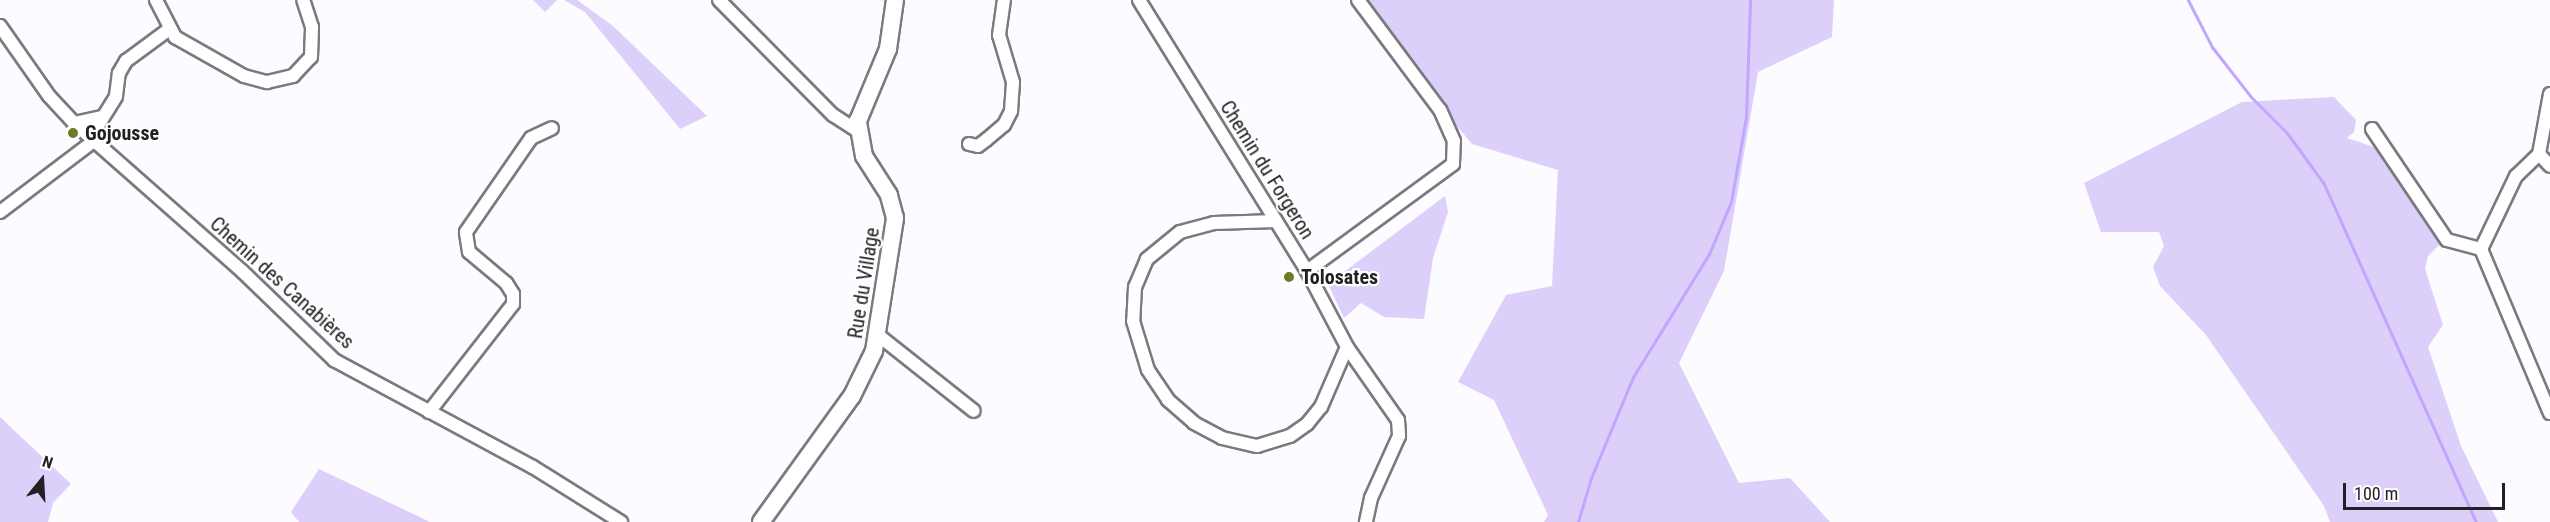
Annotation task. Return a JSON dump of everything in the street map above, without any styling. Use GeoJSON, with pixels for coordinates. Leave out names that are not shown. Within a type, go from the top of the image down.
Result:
{"type":"FeatureCollection","features":[{"type":"Feature","properties":{"kind":"street"},"geometry":{"type":"LineString","coordinates":[[156,0],[168,30],[244,76],[267,82],[282,80],[303,68],[313,51],[312,27],[303,0]]}},
{"type":"Feature","properties":{"kind":"street"},"geometry":{"type":"LineString","coordinates":[[719,0],[833,115],[858,131],[862,110],[888,49],[895,0]]}},
{"type":"Feature","properties":{"kind":"street"},"geometry":{"type":"LineString","coordinates":[[969,144],[978,146],[986,140],[1004,125],[1011,111],[1013,82],[999,35],[1004,0]]}},
{"type":"Feature","properties":{"kind":"street","name":"Chemin du Forgeron"},"geometry":{"type":"LineString","coordinates":[[1139,0],[1307,272],[1347,347],[1392,409],[1401,427],[1371,498],[1366,522]]}},
{"type":"Feature","properties":{"kind":"street"},"geometry":{"type":"LineString","coordinates":[[1307,272],[1453,164],[1454,141],[1440,110],[1358,0]]}},
{"type":"Feature","properties":{"kind":"street","name":"Chemin des Canabières"},"geometry":{"type":"LineString","coordinates":[[0,26],[49,96],[75,123],[243,272],[334,360],[533,467],[621,522]]}},
{"type":"Feature","properties":{"kind":"street"},"geometry":{"type":"LineString","coordinates":[[0,212],[94,141],[102,117],[111,107],[126,62],[168,30]]}},
{"type":"Feature","properties":{"kind":"street"},"geometry":{"type":"LineString","coordinates":[[2550,94],[2539,154],[2516,177],[2481,249],[2550,413]]}},
{"type":"Feature","properties":{"kind":"street"},"geometry":{"type":"LineString","coordinates":[[75,123],[102,117]]}},
{"type":"Feature","properties":{"kind":"street"},"geometry":{"type":"LineString","coordinates":[[429,412],[513,304],[513,294],[506,283],[470,252],[466,232],[531,138],[552,128]]}},
{"type":"Feature","properties":{"kind":"street"},"geometry":{"type":"LineString","coordinates":[[2372,129],[2447,240],[2481,249]]}},
{"type":"Feature","properties":{"kind":"street","name":"Rue du Village"},"geometry":{"type":"LineString","coordinates":[[762,521],[852,396],[870,364],[878,336],[895,218],[889,195],[864,156],[858,131]]}},
{"type":"Feature","properties":{"kind":"street"},"geometry":{"type":"LineString","coordinates":[[2539,154],[2550,166]]}},
{"type":"Feature","properties":{"kind":"street"},"geometry":{"type":"LineString","coordinates":[[1276,221],[1214,223],[1180,232],[1148,259],[1135,287],[1133,321],[1149,370],[1168,400],[1194,423],[1222,438],[1257,446],[1290,436],[1307,424],[1321,407],[1347,347]]}},
{"type":"Feature","properties":{"kind":"street"},"geometry":{"type":"LineString","coordinates":[[878,336],[974,411]]}},
{"type":"Feature","properties":{"kind":"shaded area"},"geometry":{"type":"Polygon","coordinates":[[[533,0],[557,0],[545,12],[533,0]]]}},
{"type":"Feature","properties":{"kind":"shaded area"},"geometry":{"type":"Polygon","coordinates":[[[564,0],[577,0],[613,26],[707,116],[680,129],[585,12],[564,0]]]}},
{"type":"Feature","properties":{"kind":"shaded area"},"geometry":{"type":"Polygon","coordinates":[[[1352,0],[1834,0],[1832,37],[1758,72],[1724,271],[1679,363],[1739,483],[1790,478],[1830,522],[1544,522],[1548,515],[1494,400],[1458,382],[1506,295],[1552,286],[1558,170],[1472,144],[1352,0]]]}},
{"type":"Feature","properties":{"kind":"shaded area"},"geometry":{"type":"Polygon","coordinates":[[[2334,97],[2356,120],[2354,132],[2347,138],[2383,150],[2440,244],[2428,256],[2425,269],[2443,325],[2428,347],[2461,446],[2498,522],[2330,522],[2324,506],[2206,335],[2160,286],[2153,267],[2164,246],[2159,232],[2101,232],[2084,183],[2242,102],[2334,97]]]}},
{"type":"Feature","properties":{"kind":"shaded area"},"geometry":{"type":"Polygon","coordinates":[[[1445,196],[1448,212],[1433,258],[1424,319],[1384,317],[1361,303],[1344,318],[1328,284],[1445,196]]]}},
{"type":"Feature","properties":{"kind":"shaded area"},"geometry":{"type":"Polygon","coordinates":[[[0,417],[71,484],[53,503],[48,522],[0,522],[0,417]]]}},
{"type":"Feature","properties":{"kind":"shaded area"},"geometry":{"type":"Polygon","coordinates":[[[319,469],[430,522],[299,522],[291,512],[319,469]]]}},
{"type":"Feature","properties":{"kind":"waterway"},"geometry":{"type":"LineString","coordinates":[[1578,522],[1591,478],[1633,377],[1709,254],[1731,202],[1746,117],[1750,0]]}},
{"type":"Feature","properties":{"kind":"waterway"},"geometry":{"type":"LineString","coordinates":[[2188,0],[2212,47],[2251,97],[2287,133],[2324,184],[2476,522]]}},
{"type":"Feature","properties":{"kind":"place","name":"Gojousse"},"geometry":{"type":"Point","coordinates":[73,133]}},
{"type":"Feature","properties":{"kind":"place","name":"Tolosates"},"geometry":{"type":"Point","coordinates":[1289,277]}}]}
